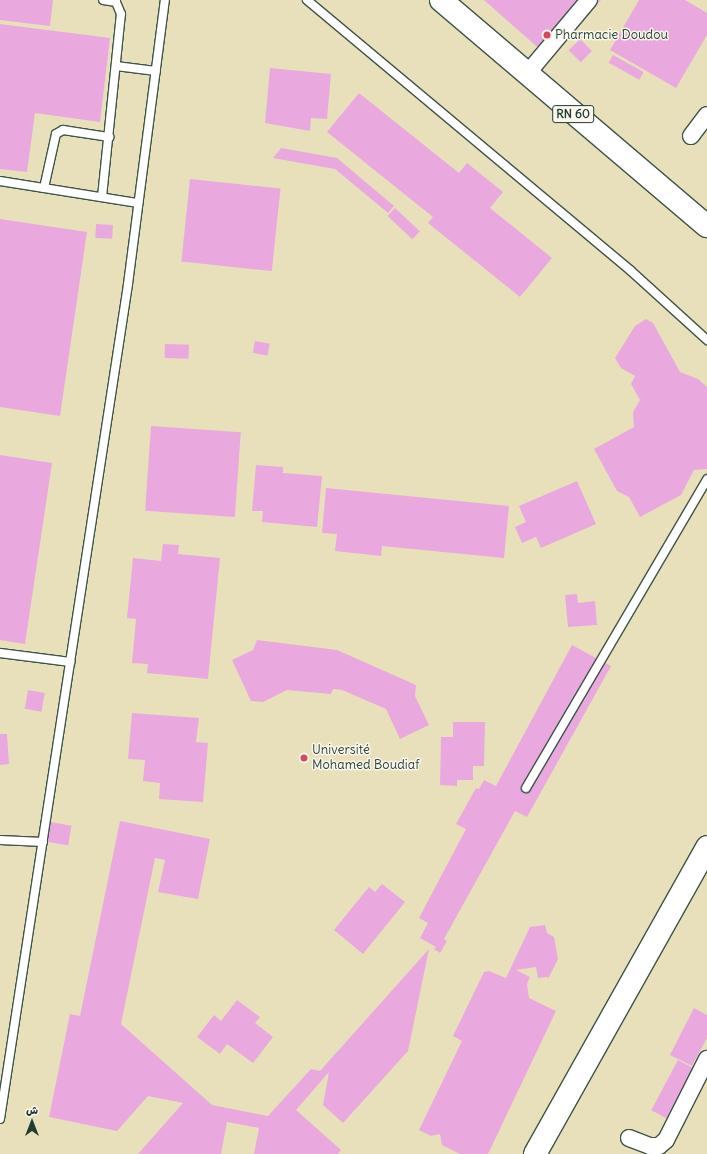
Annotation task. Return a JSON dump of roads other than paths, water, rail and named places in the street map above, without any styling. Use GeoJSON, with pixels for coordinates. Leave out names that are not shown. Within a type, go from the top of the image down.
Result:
{"type":"FeatureCollection","features":[{"type":"Feature","properties":{"kind":"main road","name":"RN 60"},"geometry":{"type":"LineString","coordinates":[[441,0],[526,75],[707,226]]}},
{"type":"Feature","properties":{"kind":"main road"},"geometry":{"type":"LineString","coordinates":[[535,1154],[707,848]]}},
{"type":"Feature","properties":{"kind":"street"},"geometry":{"type":"LineString","coordinates":[[526,75],[589,0]]}},
{"type":"Feature","properties":{"kind":"street"},"geometry":{"type":"LineString","coordinates":[[692,136],[707,115]]}},
{"type":"Feature","properties":{"kind":"street"},"geometry":{"type":"LineString","coordinates":[[628,1138],[650,1146],[659,1146],[666,1140],[707,1059]]}},
{"type":"Feature","properties":{"kind":"lane"},"geometry":{"type":"LineString","coordinates":[[102,197],[116,66],[120,8],[116,2],[104,0]]}},
{"type":"Feature","properties":{"kind":"lane"},"geometry":{"type":"LineString","coordinates":[[0,1119],[43,842],[138,203],[165,0]]}},
{"type":"Feature","properties":{"kind":"lane"},"geometry":{"type":"LineString","coordinates":[[307,0],[631,271],[707,340]]}},
{"type":"Feature","properties":{"kind":"lane"},"geometry":{"type":"LineString","coordinates":[[116,66],[156,71]]}},
{"type":"Feature","properties":{"kind":"lane"},"geometry":{"type":"LineString","coordinates":[[44,188],[56,134],[63,130],[109,137]]}},
{"type":"Feature","properties":{"kind":"lane"},"geometry":{"type":"LineString","coordinates":[[0,181],[138,203]]}},
{"type":"Feature","properties":{"kind":"lane"},"geometry":{"type":"LineString","coordinates":[[526,788],[707,479]]}},
{"type":"Feature","properties":{"kind":"lane"},"geometry":{"type":"LineString","coordinates":[[0,653],[70,662]]}},
{"type":"Feature","properties":{"kind":"lane"},"geometry":{"type":"LineString","coordinates":[[0,841],[43,842]]}},
{"type":"Feature","properties":{"kind":"place","name":"Pharmacie Doudou"},"geometry":{"type":"Point","coordinates":[547,35]}},
{"type":"Feature","properties":{"kind":"place","name":"Université Mohamed Boudiaf"},"geometry":{"type":"Point","coordinates":[304,758]}}]}
